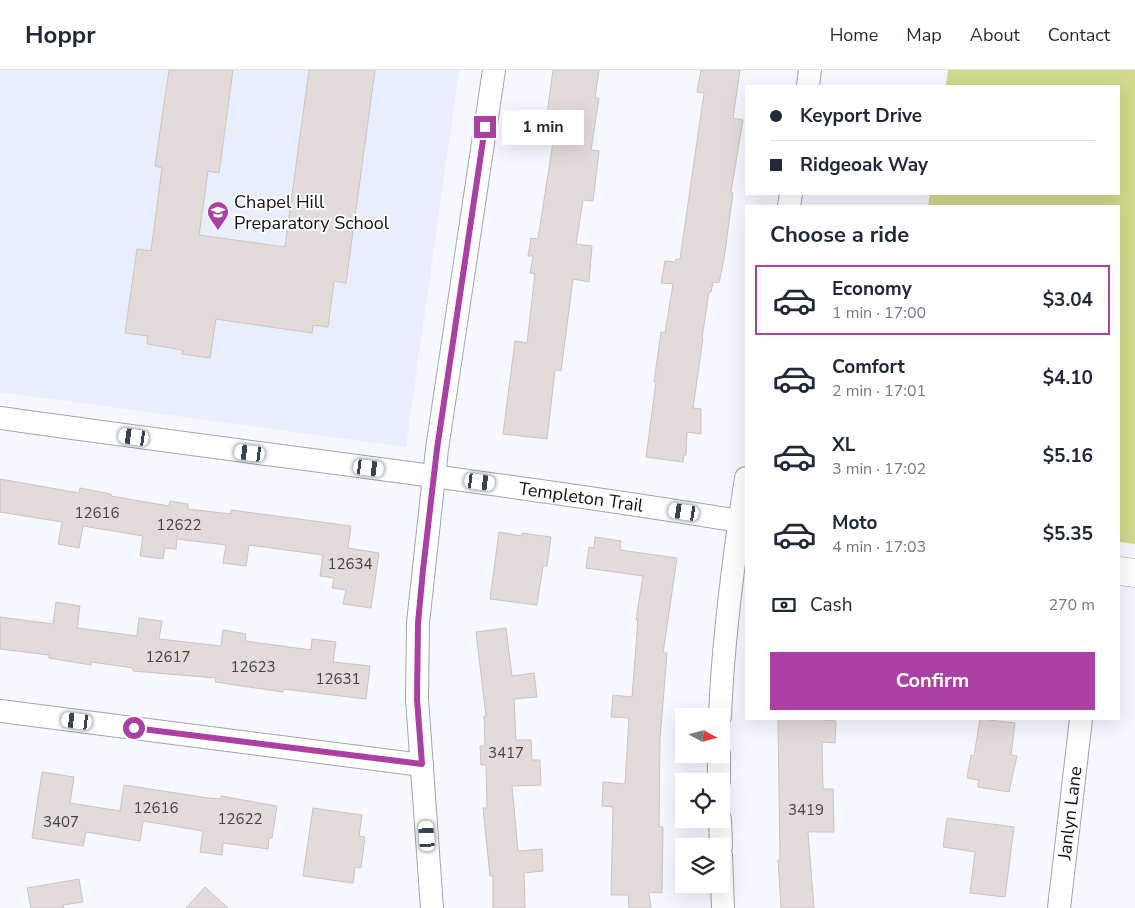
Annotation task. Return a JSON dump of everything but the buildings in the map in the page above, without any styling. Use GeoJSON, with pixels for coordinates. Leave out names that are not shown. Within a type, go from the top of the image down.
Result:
{"type":"FeatureCollection","features":[{"type":"Feature","properties":{"kind":"street"},"geometry":{"type":"LineString","coordinates":[[432,908],[417,699],[418,623],[434,476],[494,70]]}},
{"type":"Feature","properties":{"kind":"street"},"geometry":{"type":"LineString","coordinates":[[808,85],[810,70]]}},
{"type":"Feature","properties":{"kind":"street","name":"Templeton Trail"},"geometry":{"type":"LineString","coordinates":[[0,418],[211,448],[590,497],[743,521]]}},
{"type":"Feature","properties":{"kind":"street"},"geometry":{"type":"LineString","coordinates":[[720,708],[721,679],[743,521],[745,492]]}},
{"type":"Feature","properties":{"kind":"street"},"geometry":{"type":"LineString","coordinates":[[1120,571],[1135,573]]}},
{"type":"Feature","properties":{"kind":"street"},"geometry":{"type":"LineString","coordinates":[[0,711],[422,764]]}},
{"type":"Feature","properties":{"kind":"street","name":"Janlyn Lane"},"geometry":{"type":"LineString","coordinates":[[1059,908],[1081,720]]}},
{"type":"Feature","properties":{"kind":"street"},"geometry":{"type":"LineString","coordinates":[[722,893],[723,908]]}},
{"type":"Feature","properties":{"kind":"shaded area","name":"Chapel Hill Preparatory School"},"geometry":{"type":"Polygon","coordinates":[[[0,70],[459,70],[406,447],[0,392],[0,70]]]}},
{"type":"Feature","properties":{"kind":"green space"},"geometry":{"type":"Polygon","coordinates":[[[948,70],[1135,70],[1135,544],[1120,542],[1120,205],[928,205],[930,195],[1120,195],[1120,85],[946,85],[948,70]]]}},
{"type":"Feature","properties":{"kind":"place","name":"Chapel Hill Preparatory School"},"geometry":{"type":"Point","coordinates":[218,231]}},
{"type":"Feature","properties":{"kind":"route"},"geometry":{"type":"LineString","coordinates":[[134,728],[422,764],[417,699],[418,623],[423,570],[437,449],[485,127]]}}]}
